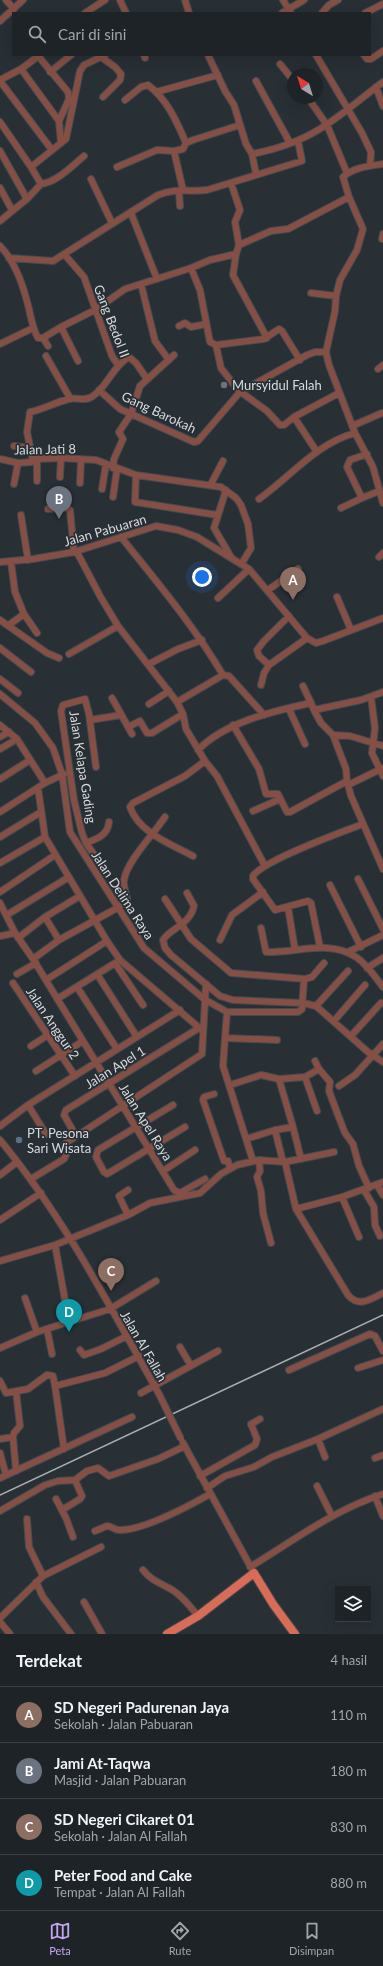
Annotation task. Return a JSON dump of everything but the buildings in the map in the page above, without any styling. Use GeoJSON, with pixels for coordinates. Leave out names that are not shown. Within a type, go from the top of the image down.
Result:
{"type":"FeatureCollection","features":[{"type":"Feature","properties":{"kind":"main road"},"geometry":{"type":"LineString","coordinates":[[167,1634],[198,1616],[252,1570],[273,1604],[295,1634]]}},
{"type":"Feature","properties":{"kind":"street"},"geometry":{"type":"LineString","coordinates":[[6,0],[14,8]]}},
{"type":"Feature","properties":{"kind":"street"},"geometry":{"type":"LineString","coordinates":[[0,21],[23,0]]}},
{"type":"Feature","properties":{"kind":"street"},"geometry":{"type":"LineString","coordinates":[[86,12],[104,0]]}},
{"type":"Feature","properties":{"kind":"street"},"geometry":{"type":"LineString","coordinates":[[120,0],[126,12]]}},
{"type":"Feature","properties":{"kind":"street"},"geometry":{"type":"LineString","coordinates":[[185,0],[189,12]]}},
{"type":"Feature","properties":{"kind":"street"},"geometry":{"type":"LineString","coordinates":[[283,0],[290,11],[304,0]]}},
{"type":"Feature","properties":{"kind":"street"},"geometry":{"type":"LineString","coordinates":[[323,12],[329,5],[338,0]]}},
{"type":"Feature","properties":{"kind":"street"},"geometry":{"type":"LineString","coordinates":[[368,12],[383,4]]}},
{"type":"Feature","properties":{"kind":"street"},"geometry":{"type":"LineString","coordinates":[[365,56],[367,59],[371,59],[383,51]]}},
{"type":"Feature","properties":{"kind":"street"},"geometry":{"type":"LineString","coordinates":[[52,150],[0,80],[21,69],[39,56],[69,95],[70,99],[59,121]]}},
{"type":"Feature","properties":{"kind":"street"},"geometry":{"type":"LineString","coordinates":[[50,72],[70,56]]}},
{"type":"Feature","properties":{"kind":"street"},"geometry":{"type":"LineString","coordinates":[[31,167],[61,143],[68,134],[80,70],[84,65],[103,56],[121,74],[120,80],[103,98]]}},
{"type":"Feature","properties":{"kind":"street"},"geometry":{"type":"LineString","coordinates":[[208,56],[225,91],[234,105],[240,125],[252,154],[256,174]]}},
{"type":"Feature","properties":{"kind":"street"},"geometry":{"type":"LineString","coordinates":[[317,56],[347,109],[356,120],[371,152],[370,166]]}},
{"type":"Feature","properties":{"kind":"street"},"geometry":{"type":"LineString","coordinates":[[280,64],[287,73]]}},
{"type":"Feature","properties":{"kind":"street"},"geometry":{"type":"LineString","coordinates":[[21,69],[59,121],[61,143]]}},
{"type":"Feature","properties":{"kind":"street"},"geometry":{"type":"LineString","coordinates":[[156,92],[218,75]]}},
{"type":"Feature","properties":{"kind":"street"},"geometry":{"type":"LineString","coordinates":[[256,81],[290,144]]}},
{"type":"Feature","properties":{"kind":"street"},"geometry":{"type":"LineString","coordinates":[[252,154],[290,144],[327,125],[383,82]]}},
{"type":"Feature","properties":{"kind":"street"},"geometry":{"type":"LineString","coordinates":[[125,100],[141,87],[148,85],[156,92],[170,110],[186,143]]}},
{"type":"Feature","properties":{"kind":"street"},"geometry":{"type":"LineString","coordinates":[[376,87],[383,106]]}},
{"type":"Feature","properties":{"kind":"street"},"geometry":{"type":"LineString","coordinates":[[312,104],[327,125],[348,173]]}},
{"type":"Feature","properties":{"kind":"street"},"geometry":{"type":"LineString","coordinates":[[0,122],[41,184]]}},
{"type":"Feature","properties":{"kind":"street"},"geometry":{"type":"LineString","coordinates":[[117,167],[157,150],[174,151],[183,149],[186,143],[240,125]]}},
{"type":"Feature","properties":{"kind":"street"},"geometry":{"type":"LineString","coordinates":[[9,258],[51,262],[158,195],[172,190],[207,190],[302,161],[298,140]]}},
{"type":"Feature","properties":{"kind":"street"},"geometry":{"type":"LineString","coordinates":[[174,151],[181,190],[180,206]]}},
{"type":"Feature","properties":{"kind":"street"},"geometry":{"type":"LineString","coordinates":[[1,155],[28,199]]}},
{"type":"Feature","properties":{"kind":"street"},"geometry":{"type":"LineString","coordinates":[[0,221],[12,210],[28,199],[41,184],[48,184],[84,156]]}},
{"type":"Feature","properties":{"kind":"street"},"geometry":{"type":"LineString","coordinates":[[383,164],[370,166],[348,173],[343,177],[363,229],[357,250],[340,280],[326,352],[339,393],[352,426],[373,467],[383,503]]}},
{"type":"Feature","properties":{"kind":"street"},"geometry":{"type":"LineString","coordinates":[[91,179],[112,223]]}},
{"type":"Feature","properties":{"kind":"street"},"geometry":{"type":"LineString","coordinates":[[231,183],[240,212],[235,222],[239,245],[233,275],[267,338]]}},
{"type":"Feature","properties":{"kind":"street"},"geometry":{"type":"LineString","coordinates":[[0,188],[12,210]]}},
{"type":"Feature","properties":{"kind":"street"},"geometry":{"type":"LineString","coordinates":[[239,245],[271,232],[288,229],[350,197]]}},
{"type":"Feature","properties":{"kind":"street"},"geometry":{"type":"LineString","coordinates":[[131,213],[157,279]]}},
{"type":"Feature","properties":{"kind":"street"},"geometry":{"type":"LineString","coordinates":[[0,246],[9,258],[22,286],[33,328],[38,338],[43,338],[61,327],[96,310],[125,289],[191,268],[210,260],[236,254]]}},
{"type":"Feature","properties":{"kind":"street","name":"Gang Bedol II"},"geometry":{"type":"LineString","coordinates":[[37,481],[35,460],[30,448],[27,432],[28,413],[70,398],[85,400],[94,396],[118,366],[112,356],[84,277],[64,254]]}},
{"type":"Feature","properties":{"kind":"street"},"geometry":{"type":"LineString","coordinates":[[191,268],[200,290],[209,340],[216,345],[221,368],[240,392],[267,411],[280,425],[284,425],[294,417],[339,393]]}},
{"type":"Feature","properties":{"kind":"street"},"geometry":{"type":"LineString","coordinates":[[113,496],[115,468],[114,459],[123,439],[119,432],[131,414],[140,386],[172,358],[155,340],[141,284]]}},
{"type":"Feature","properties":{"kind":"street"},"geometry":{"type":"LineString","coordinates":[[310,294],[336,296]]}},
{"type":"Feature","properties":{"kind":"street"},"geometry":{"type":"LineString","coordinates":[[179,326],[185,323],[191,327],[206,324]]}},
{"type":"Feature","properties":{"kind":"street"},"geometry":{"type":"LineString","coordinates":[[61,327],[78,361]]}},
{"type":"Feature","properties":{"kind":"street"},"geometry":{"type":"LineString","coordinates":[[0,344],[33,328]]}},
{"type":"Feature","properties":{"kind":"street"},"geometry":{"type":"LineString","coordinates":[[216,345],[267,338],[276,329],[282,331],[300,360]]}},
{"type":"Feature","properties":{"kind":"street"},"geometry":{"type":"LineString","coordinates":[[43,338],[48,346]]}},
{"type":"Feature","properties":{"kind":"street"},"geometry":{"type":"LineString","coordinates":[[240,392],[315,352],[326,352]]}},
{"type":"Feature","properties":{"kind":"street"},"geometry":{"type":"LineString","coordinates":[[46,356],[70,398]]}},
{"type":"Feature","properties":{"kind":"street"},"geometry":{"type":"LineString","coordinates":[[118,366],[128,357],[132,358],[147,379]]}},
{"type":"Feature","properties":{"kind":"street","name":"Gang Barokah"},"geometry":{"type":"LineString","coordinates":[[99,390],[120,409],[194,442],[198,441],[240,392]]}},
{"type":"Feature","properties":{"kind":"street"},"geometry":{"type":"LineString","coordinates":[[352,426],[382,413]]}},
{"type":"Feature","properties":{"kind":"street"},"geometry":{"type":"LineString","coordinates":[[294,417],[317,452]]}},
{"type":"Feature","properties":{"kind":"street"},"geometry":{"type":"LineString","coordinates":[[259,499],[317,452],[341,438],[355,433]]}},
{"type":"Feature","properties":{"kind":"street"},"geometry":{"type":"LineString","coordinates":[[14,446],[30,448]]}},
{"type":"Feature","properties":{"kind":"street"},"geometry":{"type":"LineString","coordinates":[[362,498],[347,467],[350,460],[367,454]]}},
{"type":"Feature","properties":{"kind":"street"},"geometry":{"type":"LineString","coordinates":[[60,477],[61,458]]}},
{"type":"Feature","properties":{"kind":"street","name":"Jalan Jati 8"},"geometry":{"type":"LineString","coordinates":[[0,459],[18,463],[61,458],[96,460],[136,475],[211,484],[226,490]]}},
{"type":"Feature","properties":{"kind":"street"},"geometry":{"type":"LineString","coordinates":[[80,483],[81,460]]}},
{"type":"Feature","properties":{"kind":"street"},"geometry":{"type":"LineString","coordinates":[[211,484],[223,461]]}},
{"type":"Feature","properties":{"kind":"street"},"geometry":{"type":"LineString","coordinates":[[14,484],[18,463]]}},
{"type":"Feature","properties":{"kind":"street"},"geometry":{"type":"LineString","coordinates":[[102,489],[106,464]]}},
{"type":"Feature","properties":{"kind":"street"},"geometry":{"type":"LineString","coordinates":[[136,475],[134,500],[136,502],[217,515]]}},
{"type":"Feature","properties":{"kind":"street"},"geometry":{"type":"LineString","coordinates":[[232,557],[214,530],[217,515],[226,490],[241,505],[248,524],[251,548],[242,563]]}},
{"type":"Feature","properties":{"kind":"street"},"geometry":{"type":"LineString","coordinates":[[342,508],[362,498],[381,493]]}},
{"type":"Feature","properties":{"kind":"street"},"geometry":{"type":"LineString","coordinates":[[48,509],[67,508],[70,510],[74,552],[78,554],[118,626],[177,702],[183,714],[186,730],[205,761],[217,776],[265,866]]}},
{"type":"Feature","properties":{"kind":"street"},"geometry":{"type":"LineString","coordinates":[[20,515],[28,560]]}},
{"type":"Feature","properties":{"kind":"street","name":"Jalan Pabuaran"},"geometry":{"type":"LineString","coordinates":[[0,562],[28,560],[74,552],[156,526],[166,527],[197,537],[242,563],[268,590],[307,638]]}},
{"type":"Feature","properties":{"kind":"street"},"geometry":{"type":"LineString","coordinates":[[121,537],[162,586],[202,640],[223,675]]}},
{"type":"Feature","properties":{"kind":"street"},"geometry":{"type":"LineString","coordinates":[[11,562],[15,592],[24,614],[37,633]]}},
{"type":"Feature","properties":{"kind":"street"},"geometry":{"type":"LineString","coordinates":[[218,598],[249,569]]}},
{"type":"Feature","properties":{"kind":"street"},"geometry":{"type":"LineString","coordinates":[[268,590],[298,569]]}},
{"type":"Feature","properties":{"kind":"street"},"geometry":{"type":"LineString","coordinates":[[337,597],[351,630]]}},
{"type":"Feature","properties":{"kind":"street"},"geometry":{"type":"LineString","coordinates":[[9,625],[24,614]]}},
{"type":"Feature","properties":{"kind":"street"},"geometry":{"type":"LineString","coordinates":[[269,665],[259,656],[257,650],[288,616]]}},
{"type":"Feature","properties":{"kind":"street"},"geometry":{"type":"LineString","coordinates":[[261,685],[264,672],[269,665],[307,638],[316,643],[365,626],[383,618]]}},
{"type":"Feature","properties":{"kind":"street"},"geometry":{"type":"LineString","coordinates":[[0,620],[47,653],[59,658]]}},
{"type":"Feature","properties":{"kind":"street"},"geometry":{"type":"LineString","coordinates":[[69,654],[118,626]]}},
{"type":"Feature","properties":{"kind":"street"},"geometry":{"type":"LineString","coordinates":[[149,664],[202,640]]}},
{"type":"Feature","properties":{"kind":"street"},"geometry":{"type":"LineString","coordinates":[[0,648],[32,672]]}},
{"type":"Feature","properties":{"kind":"street"},"geometry":{"type":"LineString","coordinates":[[177,702],[223,675],[229,676],[233,679],[264,716]]}},
{"type":"Feature","properties":{"kind":"street"},"geometry":{"type":"LineString","coordinates":[[0,679],[18,693]]}},
{"type":"Feature","properties":{"kind":"street"},"geometry":{"type":"LineString","coordinates":[[303,686],[321,723],[333,734],[346,769],[347,783],[363,824],[382,862]]}},
{"type":"Feature","properties":{"kind":"street"},"geometry":{"type":"LineString","coordinates":[[148,704],[169,691]]}},
{"type":"Feature","properties":{"kind":"street"},"geometry":{"type":"LineString","coordinates":[[314,710],[371,697],[383,692]]}},
{"type":"Feature","properties":{"kind":"street"},"geometry":{"type":"LineString","coordinates":[[0,694],[39,727],[66,773],[45,783],[0,812]]}},
{"type":"Feature","properties":{"kind":"street"},"geometry":{"type":"LineString","coordinates":[[233,725],[259,769],[266,794],[277,793],[286,811],[290,812],[347,783],[382,772],[372,756],[372,744],[375,728],[371,697]]}},
{"type":"Feature","properties":{"kind":"street"},"geometry":{"type":"LineString","coordinates":[[112,698],[132,734]]}},
{"type":"Feature","properties":{"kind":"street","name":"Jalan Kelapa Gading"},"geometry":{"type":"LineString","coordinates":[[90,720],[84,699],[63,706],[61,711],[66,773],[86,843],[107,873]]}},
{"type":"Feature","properties":{"kind":"street"},"geometry":{"type":"LineString","coordinates":[[198,750],[217,733],[233,725],[311,703]]}},
{"type":"Feature","properties":{"kind":"street"},"geometry":{"type":"LineString","coordinates":[[289,709],[305,744]]}},
{"type":"Feature","properties":{"kind":"street"},"geometry":{"type":"LineString","coordinates":[[128,727],[140,721],[147,732],[152,733],[183,714]]}},
{"type":"Feature","properties":{"kind":"street"},"geometry":{"type":"LineString","coordinates":[[96,767],[90,720],[121,715]]}},
{"type":"Feature","properties":{"kind":"street"},"geometry":{"type":"LineString","coordinates":[[0,725],[17,739],[45,783]]}},
{"type":"Feature","properties":{"kind":"street"},"geometry":{"type":"LineString","coordinates":[[0,737],[9,732]]}},
{"type":"Feature","properties":{"kind":"street"},"geometry":{"type":"LineString","coordinates":[[333,734],[350,736],[372,744],[383,746]]}},
{"type":"Feature","properties":{"kind":"street"},"geometry":{"type":"LineString","coordinates":[[0,749],[17,739]]}},
{"type":"Feature","properties":{"kind":"street"},"geometry":{"type":"LineString","coordinates":[[0,779],[30,760]]}},
{"type":"Feature","properties":{"kind":"street"},"geometry":{"type":"LineString","coordinates":[[193,856],[154,835],[142,825],[130,807],[133,802],[185,776],[205,761]]}},
{"type":"Feature","properties":{"kind":"street","name":"Jalan Delima Raya"},"geometry":{"type":"LineString","coordinates":[[66,773],[70,832],[144,948],[204,999],[228,1012],[297,1013],[303,1005]]}},
{"type":"Feature","properties":{"kind":"street"},"geometry":{"type":"LineString","coordinates":[[38,788],[45,837],[143,1005]]}},
{"type":"Feature","properties":{"kind":"street"},"geometry":{"type":"LineString","coordinates":[[253,811],[280,799]]}},
{"type":"Feature","properties":{"kind":"street"},"geometry":{"type":"LineString","coordinates":[[0,837],[41,812]]}},
{"type":"Feature","properties":{"kind":"street"},"geometry":{"type":"LineString","coordinates":[[17,974],[35,961],[59,940],[118,908],[126,901],[124,879],[133,859],[154,835],[165,817]]}},
{"type":"Feature","properties":{"kind":"street"},"geometry":{"type":"LineString","coordinates":[[86,843],[104,834],[108,829],[109,822]]}},
{"type":"Feature","properties":{"kind":"street"},"geometry":{"type":"LineString","coordinates":[[320,947],[311,903],[308,902],[275,910],[253,876],[265,866],[311,844],[363,824]]}},
{"type":"Feature","properties":{"kind":"street"},"geometry":{"type":"LineString","coordinates":[[0,863],[45,837]]}},
{"type":"Feature","properties":{"kind":"street"},"geometry":{"type":"LineString","coordinates":[[0,892],[55,855]]}},
{"type":"Feature","properties":{"kind":"street"},"geometry":{"type":"LineString","coordinates":[[10,914],[69,877]]}},
{"type":"Feature","properties":{"kind":"street"},"geometry":{"type":"LineString","coordinates":[[358,878],[383,929]]}},
{"type":"Feature","properties":{"kind":"street"},"geometry":{"type":"LineString","coordinates":[[330,885],[361,946]]}},
{"type":"Feature","properties":{"kind":"street"},"geometry":{"type":"LineString","coordinates":[[220,940],[232,915],[264,892]]}},
{"type":"Feature","properties":{"kind":"street"},"geometry":{"type":"LineString","coordinates":[[187,893],[194,906],[193,910],[181,926],[164,938],[166,948],[171,955],[220,996],[233,1000],[316,1006],[383,1062]]}},
{"type":"Feature","properties":{"kind":"street"},"geometry":{"type":"LineString","coordinates":[[0,936],[17,935],[80,896]]}},
{"type":"Feature","properties":{"kind":"street"},"geometry":{"type":"LineString","coordinates":[[165,899],[181,926],[201,949],[231,973],[304,979],[312,977],[324,963]]}},
{"type":"Feature","properties":{"kind":"street","name":"Jalan Apel Raya"},"geometry":{"type":"LineString","coordinates":[[0,904],[17,935],[35,961],[109,1084],[164,1171],[174,1190],[178,1193],[205,1179]]}},
{"type":"Feature","properties":{"kind":"street"},"geometry":{"type":"LineString","coordinates":[[288,906],[295,950]]}},
{"type":"Feature","properties":{"kind":"street"},"geometry":{"type":"LineString","coordinates":[[46,917],[59,940]]}},
{"type":"Feature","properties":{"kind":"street"},"geometry":{"type":"LineString","coordinates":[[261,928],[266,952],[320,947],[348,952],[357,958],[383,987]]}},
{"type":"Feature","properties":{"kind":"street"},"geometry":{"type":"LineString","coordinates":[[348,952],[383,935]]}},
{"type":"Feature","properties":{"kind":"street"},"geometry":{"type":"LineString","coordinates":[[46,980],[107,941]]}},
{"type":"Feature","properties":{"kind":"street"},"geometry":{"type":"LineString","coordinates":[[367,968],[383,958]]}},
{"type":"Feature","properties":{"kind":"street"},"geometry":{"type":"LineString","coordinates":[[118,962],[180,1010],[201,1029]]}},
{"type":"Feature","properties":{"kind":"street"},"geometry":{"type":"LineString","coordinates":[[57,999],[118,962]]}},
{"type":"Feature","properties":{"kind":"street"},"geometry":{"type":"LineString","coordinates":[[316,1006],[348,971]]}},
{"type":"Feature","properties":{"kind":"street"},"geometry":{"type":"LineString","coordinates":[[97,974],[136,1037]]}},
{"type":"Feature","properties":{"kind":"street"},"geometry":{"type":"LineString","coordinates":[[303,1005],[304,979]]}},
{"type":"Feature","properties":{"kind":"street","name":"Jalan Anggur 2"},"geometry":{"type":"LineString","coordinates":[[13,983],[75,1076]]}},
{"type":"Feature","properties":{"kind":"street"},"geometry":{"type":"LineString","coordinates":[[31,1179],[64,1159],[66,1155],[63,1146],[76,1136],[202,1054],[201,1029],[206,984]]}},
{"type":"Feature","properties":{"kind":"street"},"geometry":{"type":"LineString","coordinates":[[334,1021],[365,986]]}},
{"type":"Feature","properties":{"kind":"street"},"geometry":{"type":"LineString","coordinates":[[77,987],[117,1049]]}},
{"type":"Feature","properties":{"kind":"street"},"geometry":{"type":"LineString","coordinates":[[351,1036],[381,1003]]}},
{"type":"Feature","properties":{"kind":"street"},"geometry":{"type":"LineString","coordinates":[[0,1126],[96,1062],[180,1010]]}},
{"type":"Feature","properties":{"kind":"street"},"geometry":{"type":"LineString","coordinates":[[228,1012],[223,1066],[246,1139],[260,1172],[257,1177],[261,1191],[263,1213],[271,1243]]}},
{"type":"Feature","properties":{"kind":"street","name":"Jalan Apel 1"},"geometry":{"type":"LineString","coordinates":[[76,1136],[65,1112],[201,1029]]}},
{"type":"Feature","properties":{"kind":"street"},"geometry":{"type":"LineString","coordinates":[[31,1046],[48,1035]]}},
{"type":"Feature","properties":{"kind":"street"},"geometry":{"type":"LineString","coordinates":[[226,1038],[277,1040]]}},
{"type":"Feature","properties":{"kind":"street"},"geometry":{"type":"LineString","coordinates":[[36,1071],[83,1041]]}},
{"type":"Feature","properties":{"kind":"street"},"geometry":{"type":"LineString","coordinates":[[339,1086],[355,1075],[383,1044]]}},
{"type":"Feature","properties":{"kind":"street"},"geometry":{"type":"LineString","coordinates":[[315,1061],[330,1084],[329,1091],[344,1131],[353,1144],[366,1189],[374,1206],[375,1224],[380,1236]]}},
{"type":"Feature","properties":{"kind":"street"},"geometry":{"type":"LineString","coordinates":[[230,1085],[261,1075],[279,1079],[305,1077],[319,1069]]}},
{"type":"Feature","properties":{"kind":"street"},"geometry":{"type":"LineString","coordinates":[[305,1077],[317,1111]]}},
{"type":"Feature","properties":{"kind":"street"},"geometry":{"type":"LineString","coordinates":[[279,1079],[301,1159]]}},
{"type":"Feature","properties":{"kind":"street"},"geometry":{"type":"LineString","coordinates":[[214,1094],[204,1097],[203,1100],[224,1161],[228,1161],[230,1168]]}},
{"type":"Feature","properties":{"kind":"street"},"geometry":{"type":"LineString","coordinates":[[0,1131],[30,1105]]}},
{"type":"Feature","properties":{"kind":"street"},"geometry":{"type":"LineString","coordinates":[[30,1105],[46,1134]]}},
{"type":"Feature","properties":{"kind":"street"},"geometry":{"type":"LineString","coordinates":[[173,1105],[98,1150],[96,1157],[104,1172],[107,1174],[185,1127]]}},
{"type":"Feature","properties":{"kind":"street"},"geometry":{"type":"LineString","coordinates":[[246,1139],[275,1130],[293,1128]]}},
{"type":"Feature","properties":{"kind":"street"},"geometry":{"type":"LineString","coordinates":[[275,1130],[296,1209],[352,1300],[362,1303],[383,1293]]}},
{"type":"Feature","properties":{"kind":"street","name":"Jalan Al Fallah"},"geometry":{"type":"LineString","coordinates":[[0,1140],[3,1149],[17,1162],[41,1193],[139,1356],[200,1476],[252,1570]]}},
{"type":"Feature","properties":{"kind":"street"},"geometry":{"type":"LineString","coordinates":[[164,1171],[195,1150]]}},
{"type":"Feature","properties":{"kind":"street"},"geometry":{"type":"LineString","coordinates":[[0,1261],[55,1245],[128,1215],[150,1203],[200,1193],[213,1180],[230,1168],[256,1160],[284,1162],[334,1152]]}},
{"type":"Feature","properties":{"kind":"street"},"geometry":{"type":"LineString","coordinates":[[0,1174],[17,1162]]}},
{"type":"Feature","properties":{"kind":"street"},"geometry":{"type":"LineString","coordinates":[[296,1209],[342,1197],[380,1184],[383,1194]]}},
{"type":"Feature","properties":{"kind":"street"},"geometry":{"type":"LineString","coordinates":[[128,1190],[119,1196],[128,1215]]}},
{"type":"Feature","properties":{"kind":"street"},"geometry":{"type":"LineString","coordinates":[[0,1220],[41,1193]]}},
{"type":"Feature","properties":{"kind":"street"},"geometry":{"type":"LineString","coordinates":[[342,1197],[358,1237]]}},
{"type":"Feature","properties":{"kind":"street"},"geometry":{"type":"LineString","coordinates":[[55,1245],[69,1322]]}},
{"type":"Feature","properties":{"kind":"street"},"geometry":{"type":"LineString","coordinates":[[0,1347],[37,1332],[110,1309],[156,1281]]}},
{"type":"Feature","properties":{"kind":"street"},"geometry":{"type":"LineString","coordinates":[[25,1298],[37,1332]]}},
{"type":"Feature","properties":{"kind":"street"},"geometry":{"type":"LineString","coordinates":[[47,1329],[52,1354]]}},
{"type":"Feature","properties":{"kind":"street"},"geometry":{"type":"LineString","coordinates":[[289,1370],[370,1334],[375,1336],[383,1351]]}},
{"type":"Feature","properties":{"kind":"street"},"geometry":{"type":"LineString","coordinates":[[80,1350],[84,1355],[101,1349],[127,1336]]}},
{"type":"Feature","properties":{"kind":"street"},"geometry":{"type":"LineString","coordinates":[[180,1347],[191,1366]]}},
{"type":"Feature","properties":{"kind":"street"},"geometry":{"type":"LineString","coordinates":[[141,1393],[218,1351]]}},
{"type":"Feature","properties":{"kind":"street"},"geometry":{"type":"LineString","coordinates":[[55,1386],[105,1373],[139,1356]]}},
{"type":"Feature","properties":{"kind":"street"},"geometry":{"type":"LineString","coordinates":[[358,1368],[383,1360]]}},
{"type":"Feature","properties":{"kind":"street"},"geometry":{"type":"LineString","coordinates":[[0,1381],[5,1392],[16,1391],[28,1389],[47,1375],[53,1376],[64,1449]]}},
{"type":"Feature","properties":{"kind":"street"},"geometry":{"type":"LineString","coordinates":[[16,1391],[20,1426],[14,1433],[13,1437],[16,1471]]}},
{"type":"Feature","properties":{"kind":"street"},"geometry":{"type":"LineString","coordinates":[[95,1531],[107,1526],[119,1530],[144,1524],[184,1508],[208,1491],[225,1476],[247,1470],[272,1457],[318,1439],[383,1410]]}},
{"type":"Feature","properties":{"kind":"street"},"geometry":{"type":"LineString","coordinates":[[0,1453],[3,1477],[132,1417]]}},
{"type":"Feature","properties":{"kind":"street"},"geometry":{"type":"LineString","coordinates":[[200,1476],[255,1445],[257,1439],[251,1424],[260,1418]]}},
{"type":"Feature","properties":{"kind":"street"},"geometry":{"type":"LineString","coordinates":[[0,1439],[13,1437]]}},
{"type":"Feature","properties":{"kind":"street"},"geometry":{"type":"LineString","coordinates":[[318,1439],[325,1457]]}},
{"type":"Feature","properties":{"kind":"street"},"geometry":{"type":"LineString","coordinates":[[0,1511],[45,1485],[58,1481],[75,1480],[88,1471],[98,1468],[102,1469],[107,1476],[111,1475],[158,1459],[185,1446]]}},
{"type":"Feature","properties":{"kind":"street"},"geometry":{"type":"LineString","coordinates":[[375,1458],[383,1455]]}},
{"type":"Feature","properties":{"kind":"street"},"geometry":{"type":"LineString","coordinates":[[62,1510],[80,1500],[82,1496],[75,1480]]}},
{"type":"Feature","properties":{"kind":"street"},"geometry":{"type":"LineString","coordinates":[[317,1486],[332,1516]]}},
{"type":"Feature","properties":{"kind":"street"},"geometry":{"type":"LineString","coordinates":[[252,1570],[332,1516],[375,1496],[383,1494]]}},
{"type":"Feature","properties":{"kind":"street"},"geometry":{"type":"LineString","coordinates":[[375,1496],[383,1516]]}},
{"type":"Feature","properties":{"kind":"street"},"geometry":{"type":"LineString","coordinates":[[56,1499],[73,1537]]}},
{"type":"Feature","properties":{"kind":"street"},"geometry":{"type":"LineString","coordinates":[[26,1519],[29,1547],[43,1576]]}},
{"type":"Feature","properties":{"kind":"street"},"geometry":{"type":"LineString","coordinates":[[0,1618],[43,1576],[101,1547]]}},
{"type":"Feature","properties":{"kind":"street"},"geometry":{"type":"LineString","coordinates":[[144,1570],[154,1581],[173,1591],[185,1600],[198,1616]]}},
{"type":"Feature","properties":{"kind":"street"},"geometry":{"type":"LineString","coordinates":[[36,1582],[43,1597],[70,1634]]}},
{"type":"Feature","properties":{"kind":"street"},"geometry":{"type":"LineString","coordinates":[[84,1602],[102,1634]]}},
{"type":"Feature","properties":{"kind":"street"},"geometry":{"type":"LineString","coordinates":[[0,1622],[10,1634]]}},
{"type":"Feature","properties":{"kind":"railway"},"geometry":{"type":"LineString","coordinates":[[0,1495],[383,1315]]}},
{"type":"Feature","properties":{"kind":"place","name":"Mursyidul Falah"},"geometry":{"type":"Point","coordinates":[224,385]}},
{"type":"Feature","properties":{"kind":"place","name":"Jami At-Taqwa"},"geometry":{"type":"Point","coordinates":[59,519]}},
{"type":"Feature","properties":{"kind":"place","name":"SD Negeri Padurenan Jaya"},"geometry":{"type":"Point","coordinates":[293,600]}},
{"type":"Feature","properties":{"kind":"place","name":"PT. Pesona Sari Wisata"},"geometry":{"type":"Point","coordinates":[19,1140]}},
{"type":"Feature","properties":{"kind":"place","name":"SD Negeri Cikaret 01"},"geometry":{"type":"Point","coordinates":[111,1291]}},
{"type":"Feature","properties":{"kind":"place","name":"Peter Food and Cake"},"geometry":{"type":"Point","coordinates":[69,1332]}}]}
